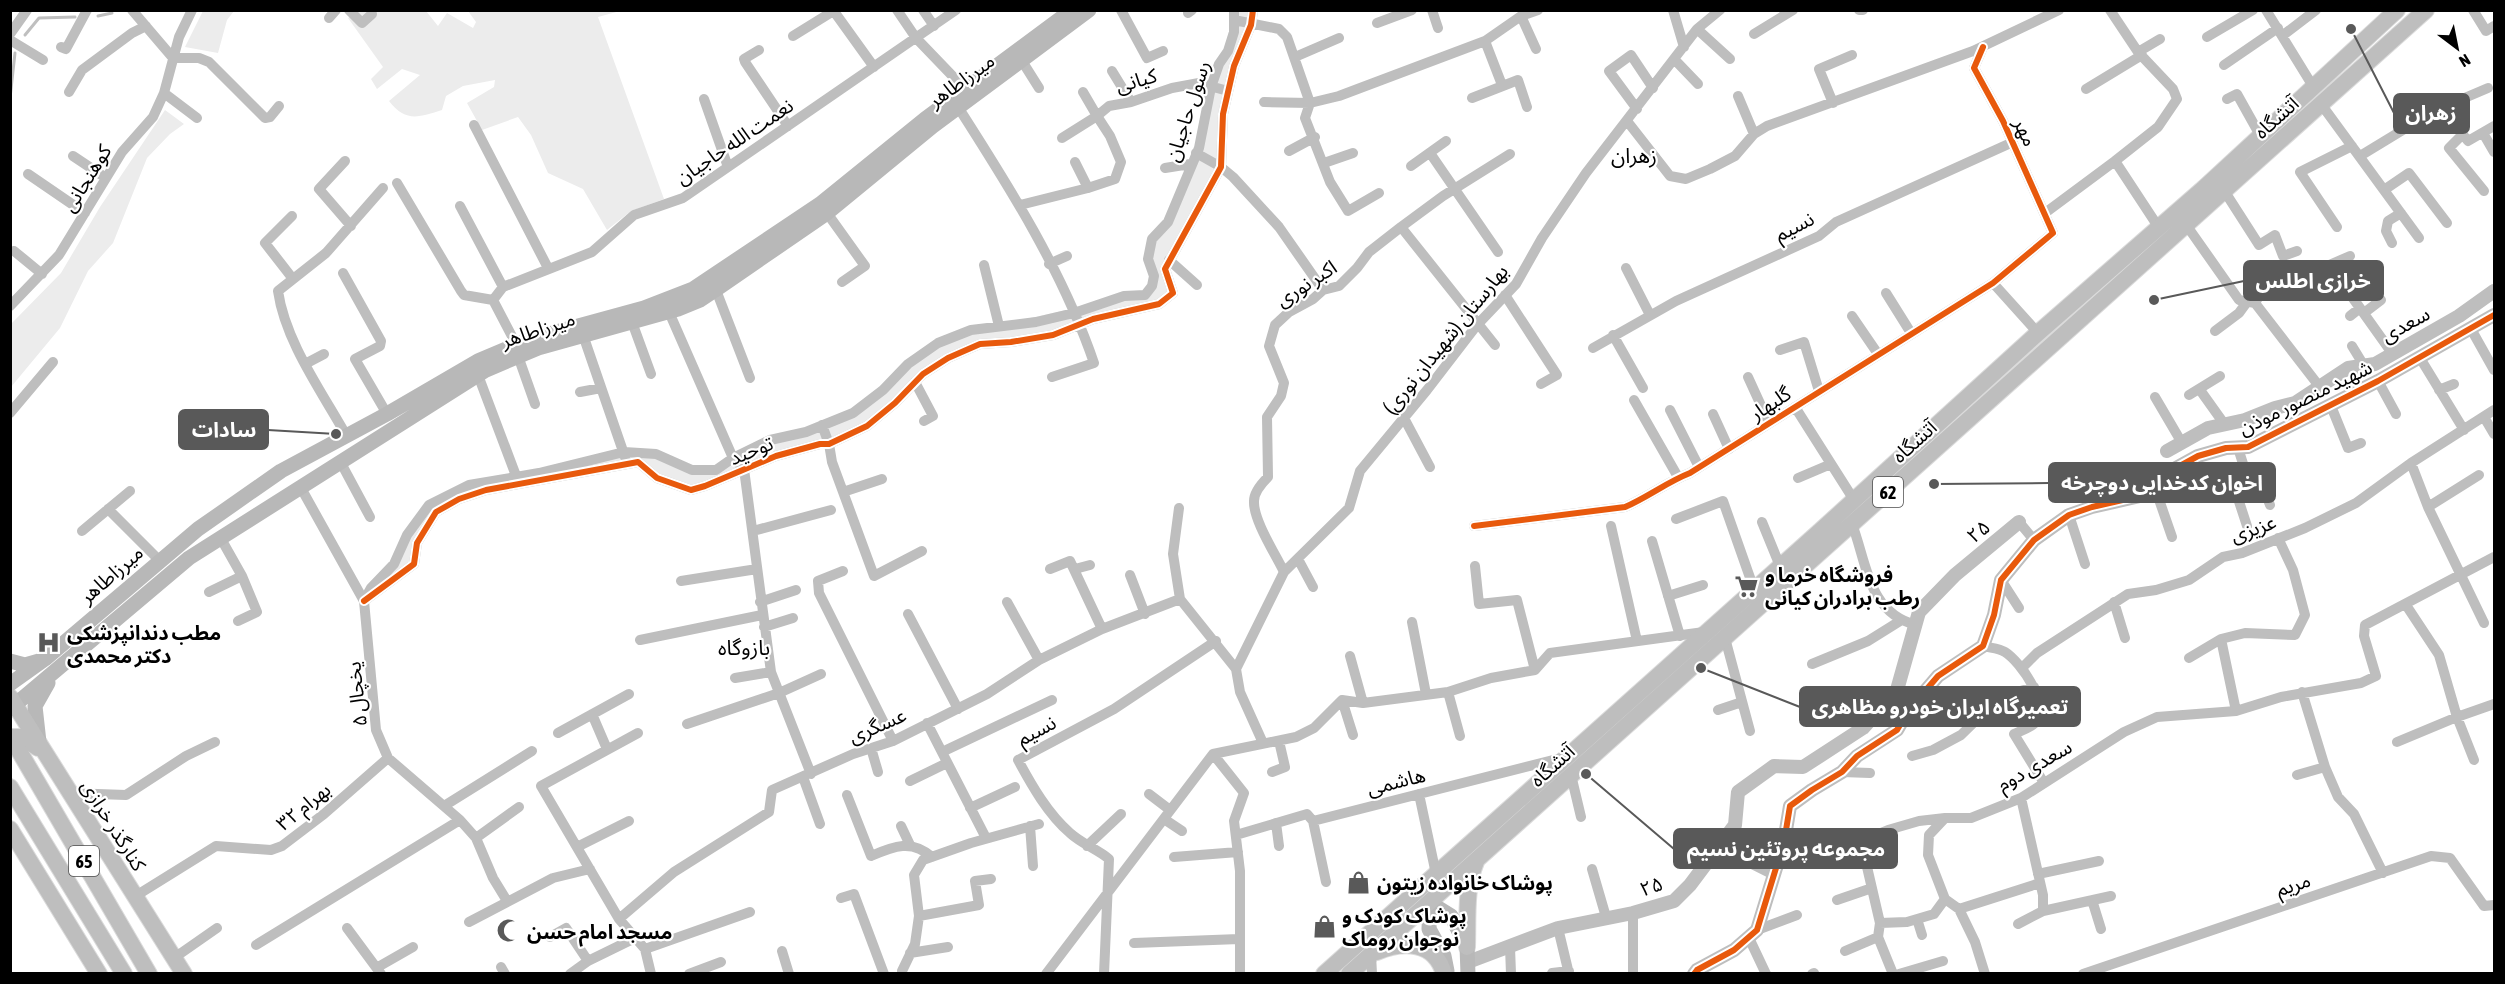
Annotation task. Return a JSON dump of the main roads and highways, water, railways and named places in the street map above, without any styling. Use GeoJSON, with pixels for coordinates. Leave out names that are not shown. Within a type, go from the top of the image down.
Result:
{"type":"FeatureCollection","features":[{"type":"Feature","properties":{"kind":"main road","name":"میرزاطاهر"},"geometry":{"type":"LineString","coordinates":[[10,684],[45,659],[159,560],[234,502],[281,471],[329,443],[387,414],[469,366],[644,308],[693,289],[820,204],[965,89],[1072,10]]}},
{"type":"Feature","properties":{"kind":"main road","name":"میرزاطاهر"},"geometry":{"type":"LineString","coordinates":[[12,703],[62,665],[164,578],[220,537],[341,464],[517,350],[669,312],[700,300],[716,290],[827,213],[958,107],[1089,10]]}},
{"type":"Feature","properties":{"kind":"main road","name":"آتشگاه"},"geometry":{"type":"LineString","coordinates":[[1324,974],[2038,333],[2159,228],[2397,10]]}},
{"type":"Feature","properties":{"kind":"main road","name":"آتشگاه"},"geometry":{"type":"LineString","coordinates":[[1349,974],[2426,10]]}},
{"type":"Feature","properties":{"kind":"main road"},"geometry":{"type":"LineString","coordinates":[[2176,212],[2174,218],[2177,225],[2187,226]]}},
{"type":"Feature","properties":{"kind":"main road"},"geometry":{"type":"LineString","coordinates":[[2137,246],[2150,249],[2149,259]]}},
{"type":"Feature","properties":{"kind":"main road"},"geometry":{"type":"LineString","coordinates":[[329,443],[339,453],[341,464]]}},
{"type":"Feature","properties":{"kind":"main road"},"geometry":{"type":"LineString","coordinates":[[234,502],[239,517],[248,520]]}},
{"type":"Feature","properties":{"kind":"main road"},"geometry":{"type":"LineString","coordinates":[[10,661],[25,665],[45,659]]}},
{"type":"Feature","properties":{"kind":"main road"},"geometry":{"type":"LineString","coordinates":[[42,749],[35,706],[62,665]]}},
{"type":"Feature","properties":{"kind":"main road","name":"کنارگذر خرازی"},"geometry":{"type":"LineString","coordinates":[[12,703],[184,974]]}},
{"type":"Feature","properties":{"kind":"main road"},"geometry":{"type":"LineString","coordinates":[[14,743],[21,737],[42,749]]}},
{"type":"Feature","properties":{"kind":"main road","name":"65"},"geometry":{"type":"LineString","coordinates":[[14,743],[149,974]]}},
{"type":"Feature","properties":{"kind":"main road","name":"65"},"geometry":{"type":"LineString","coordinates":[[10,787],[124,974]]}},
{"type":"Feature","properties":{"kind":"main road"},"geometry":{"type":"LineString","coordinates":[[10,829],[99,974]]}},
{"type":"Feature","properties":{"kind":"main road"},"geometry":{"type":"LineString","coordinates":[[1467,961],[1469,893],[1472,872],[1478,859]]}},
{"type":"Feature","properties":{"kind":"main road"},"geometry":{"type":"LineString","coordinates":[[1419,889],[1430,903],[1451,916],[1467,961]]}},
{"type":"Feature","properties":{"kind":"main road"},"geometry":{"type":"LineString","coordinates":[[1430,903],[1429,929],[1444,956],[1446,974]]}},
{"type":"Feature","properties":{"kind":"main road"},"geometry":{"type":"LineString","coordinates":[[1371,954],[1406,944],[1421,948],[1438,961],[1446,974]]}},
{"type":"Feature","properties":{"kind":"waterway"},"geometry":{"type":"LineString","coordinates":[[98,16],[112,13]]}},
{"type":"Feature","properties":{"kind":"waterway"},"geometry":{"type":"LineString","coordinates":[[25,35],[39,18],[75,17]]}},
{"type":"Feature","properties":{"kind":"waterway"},"geometry":{"type":"LineString","coordinates":[[10,98],[15,53]]}},
{"type":"Feature","properties":{"kind":"place","name":"زهران"},"geometry":{"type":"Point","coordinates":[2351,29]}},
{"type":"Feature","properties":{"kind":"place","name":"خرازی اطلس"},"geometry":{"type":"Point","coordinates":[2154,300]}},
{"type":"Feature","properties":{"kind":"place","name":"سادات"},"geometry":{"type":"Point","coordinates":[336,434]}},
{"type":"Feature","properties":{"kind":"place","name":"اخوان کدخدایی دوچرخه"},"geometry":{"type":"Point","coordinates":[1934,484]}},
{"type":"Feature","properties":{"kind":"place","name":"فروشگاه خرما و رطب برادران کیانی"},"geometry":{"type":"Point","coordinates":[1747,586]}},
{"type":"Feature","properties":{"kind":"place","name":"مطب دندانپزشکی دکتر محمدی"},"geometry":{"type":"Point","coordinates":[49,643]}},
{"type":"Feature","properties":{"kind":"place","name":"تعمیرگاه ایران خودرو مظاهری"},"geometry":{"type":"Point","coordinates":[1701,668]}},
{"type":"Feature","properties":{"kind":"place","name":"مجموعه پروتئین نسیم"},"geometry":{"type":"Point","coordinates":[1586,774]}},
{"type":"Feature","properties":{"kind":"place","name":"پوشاک خانواده زیتون"},"geometry":{"type":"Point","coordinates":[1359,882]}},
{"type":"Feature","properties":{"kind":"place","name":"پوشاک کودک و نوجوان روماک"},"geometry":{"type":"Point","coordinates":[1324,926]}},
{"type":"Feature","properties":{"kind":"place","name":"مسجد امام حسن"},"geometry":{"type":"Point","coordinates":[509,931]}},
{"type":"Feature","properties":{"kind":"district","name":"زهران"},"geometry":{"type":"Point","coordinates":[1634,155]}},
{"type":"Feature","properties":{"kind":"district","name":"بازوگاه"},"geometry":{"type":"Point","coordinates":[744,647]}}]}
